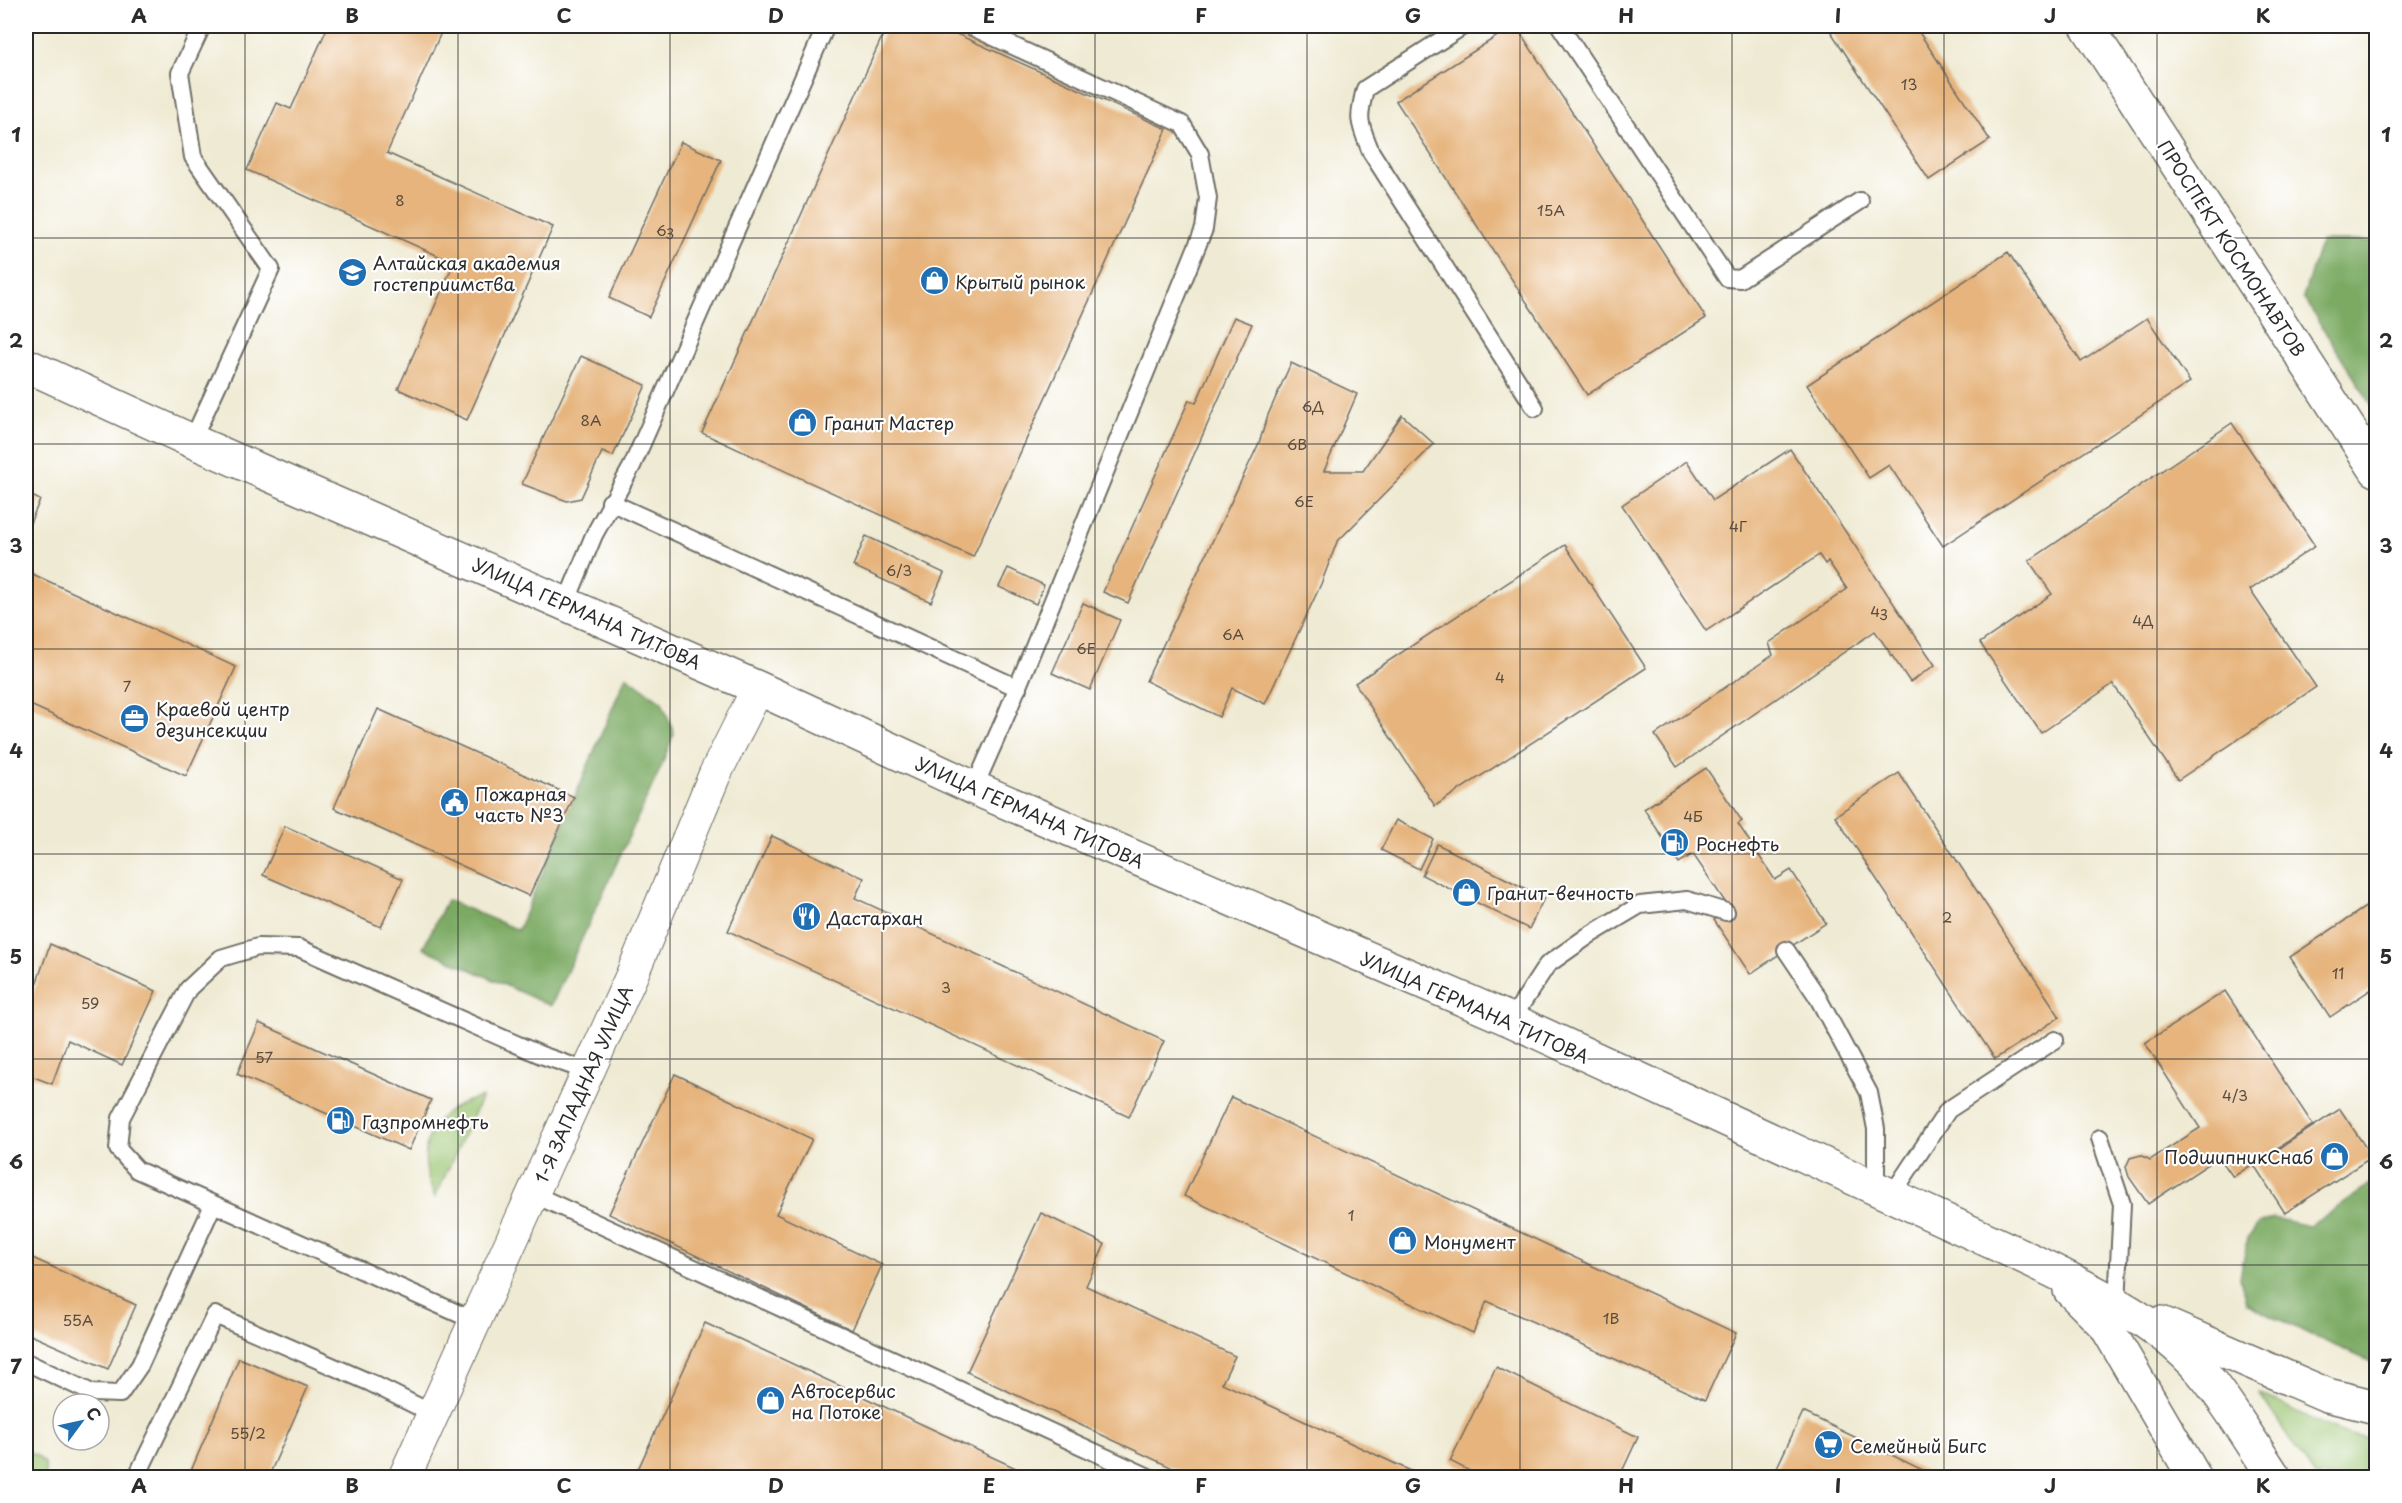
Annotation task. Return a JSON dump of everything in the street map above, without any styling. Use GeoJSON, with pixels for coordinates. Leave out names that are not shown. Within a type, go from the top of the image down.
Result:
{"type":"FeatureCollection","features":[{"type":"Feature","properties":{"kind":"street","name":"ПРОСПЕКТ КОСМОНАВТОВ"},"geometry":{"type":"LineString","coordinates":[[2087,26],[2376,470]]}},
{"type":"Feature","properties":{"kind":"street","name":"УЛИЦА ГЕРМАНА ТИТОВА"},"geometry":{"type":"LineString","coordinates":[[26,365],[192,441],[759,688],[974,788],[1511,1020],[2033,1261]]}},
{"type":"Feature","properties":{"kind":"street","name":"1-Я ЗАПАДНАЯ УЛИЦА"},"geometry":{"type":"LineString","coordinates":[[404,1478],[631,977],[715,774],[759,688]]}},
{"type":"Feature","properties":{"kind":"street"},"geometry":{"type":"LineString","coordinates":[[2033,1261],[2117,1304],[2327,1395],[2376,1407]]}},
{"type":"Feature","properties":{"kind":"street"},"geometry":{"type":"LineString","coordinates":[[2033,1261],[2079,1297],[2106,1326],[2195,1478]]}},
{"type":"Feature","properties":{"kind":"street"},"geometry":{"type":"LineString","coordinates":[[2117,1304],[2172,1343],[2207,1377],[2275,1478]]}},
{"type":"Feature","properties":{"kind":"lane"},"geometry":{"type":"LineString","coordinates":[[192,441],[271,269],[193,157],[180,73],[202,26]]}},
{"type":"Feature","properties":{"kind":"lane"},"geometry":{"type":"LineString","coordinates":[[566,603],[594,535],[610,502],[632,466],[826,26]]}},
{"type":"Feature","properties":{"kind":"lane"},"geometry":{"type":"LineString","coordinates":[[970,26],[1182,124],[1200,154],[1208,198],[1204,230],[1018,688],[974,788]]}},
{"type":"Feature","properties":{"kind":"lane"},"geometry":{"type":"LineString","coordinates":[[1463,26],[1365,89],[1359,114],[1361,128],[1371,152],[1536,408]]}},
{"type":"Feature","properties":{"kind":"lane"},"geometry":{"type":"LineString","coordinates":[[1560,26],[1727,278],[1740,279],[1860,201]]}},
{"type":"Feature","properties":{"kind":"lane"},"geometry":{"type":"LineString","coordinates":[[610,502],[1018,688]]}},
{"type":"Feature","properties":{"kind":"lane"},"geometry":{"type":"LineString","coordinates":[[1511,1020],[1547,964],[1588,936],[1641,905],[1687,900],[1726,912]]}},
{"type":"Feature","properties":{"kind":"lane"},"geometry":{"type":"LineString","coordinates":[[475,1321],[213,1206],[137,1170],[118,1149],[121,1118],[188,989],[221,958],[258,947],[299,948],[541,1055],[587,1071]]}},
{"type":"Feature","properties":{"kind":"lane"},"geometry":{"type":"LineString","coordinates":[[1786,950],[1817,996],[1869,1093],[1876,1129],[1883,1192]]}},
{"type":"Feature","properties":{"kind":"lane"},"geometry":{"type":"LineString","coordinates":[[1883,1192],[1948,1110],[2055,1040]]}},
{"type":"Feature","properties":{"kind":"lane"},"geometry":{"type":"LineString","coordinates":[[2100,1138],[2122,1204],[2117,1304]]}},
{"type":"Feature","properties":{"kind":"lane"},"geometry":{"type":"LineString","coordinates":[[533,1194],[1151,1478]]}},
{"type":"Feature","properties":{"kind":"lane"},"geometry":{"type":"LineString","coordinates":[[26,1362],[92,1393],[120,1394],[140,1365],[213,1206]]}},
{"type":"Feature","properties":{"kind":"lane"},"geometry":{"type":"LineString","coordinates":[[136,1478],[215,1315],[371,1383],[433,1414]]}},
{"type":"Feature","properties":{"kind":"green space"},"geometry":{"type":"Polygon","coordinates":[[[2321,241],[2376,241],[2376,412],[2303,297],[2321,241]]]}},
{"type":"Feature","properties":{"kind":"green space"},"geometry":{"type":"Polygon","coordinates":[[[626,676],[662,702],[674,733],[661,767],[551,1006],[423,948],[447,900],[518,930],[626,676]]]}},
{"type":"Feature","properties":{"kind":"green space"},"geometry":{"type":"Polygon","coordinates":[[[482,1097],[435,1197],[426,1162],[426,1147],[430,1133],[449,1111],[482,1097]]]}},
{"type":"Feature","properties":{"kind":"green space"},"geometry":{"type":"Polygon","coordinates":[[[2376,1181],[2376,1364],[2246,1303],[2240,1277],[2248,1238],[2258,1224],[2273,1218],[2310,1226],[2376,1181]]]}},
{"type":"Feature","properties":{"kind":"green space"},"geometry":{"type":"Polygon","coordinates":[[[2259,1393],[2331,1428],[2361,1438],[2376,1440],[2376,1477],[2315,1477],[2259,1393]]]}},
{"type":"Feature","properties":{"kind":"green space"},"geometry":{"type":"Polygon","coordinates":[[[26,1451],[37,1456],[45,1464],[45,1477],[26,1477],[26,1451]]]}},
{"type":"Feature","properties":{"kind":"building"},"geometry":{"type":"Polygon","coordinates":[[[328,26],[444,26],[387,153],[553,227],[467,420],[398,389],[454,263],[247,170],[277,103],[291,109],[328,26]]]}},
{"type":"Feature","properties":{"kind":"building","name":"Крытый рынок"},"geometry":{"type":"Polygon","coordinates":[[[887,26],[939,26],[1167,129],[973,557],[702,433],[887,26]]]}},
{"type":"Feature","properties":{"kind":"building"},"geometry":{"type":"Polygon","coordinates":[[[1516,26],[1706,318],[1587,395],[1396,101],[1516,26]]]}},
{"type":"Feature","properties":{"kind":"building"},"geometry":{"type":"Polygon","coordinates":[[[1827,26],[1915,26],[1990,140],[1929,180],[1827,26]]]}},
{"type":"Feature","properties":{"kind":"building"},"geometry":{"type":"Polygon","coordinates":[[[681,142],[721,160],[649,317],[609,298],[681,142]]]}},
{"type":"Feature","properties":{"kind":"building"},"geometry":{"type":"Polygon","coordinates":[[[2008,252],[2081,362],[2147,318],[2190,382],[1943,546],[1889,465],[1869,478],[1807,385],[2008,252]]]}},
{"type":"Feature","properties":{"kind":"building"},"geometry":{"type":"Polygon","coordinates":[[[1234,317],[1252,324],[1128,603],[1103,592],[1189,400],[1196,403],[1234,317]]]}},
{"type":"Feature","properties":{"kind":"building"},"geometry":{"type":"Polygon","coordinates":[[[581,356],[646,385],[613,456],[602,452],[581,498],[567,501],[522,484],[581,356]]]}},
{"type":"Feature","properties":{"kind":"building"},"geometry":{"type":"Polygon","coordinates":[[[1291,363],[1357,394],[1324,471],[1363,471],[1402,415],[1434,444],[1337,542],[1321,584],[1265,704],[1232,688],[1219,717],[1146,681],[1259,443],[1268,415],[1291,363]]]}},
{"type":"Feature","properties":{"kind":"building"},"geometry":{"type":"Polygon","coordinates":[[[2232,423],[2315,546],[2250,590],[2316,687],[2178,780],[2113,684],[2041,733],[1980,643],[2052,594],[2029,561],[2232,423]]]}},
{"type":"Feature","properties":{"kind":"building"},"geometry":{"type":"Polygon","coordinates":[[[1790,449],[1935,665],[1910,682],[1875,631],[1677,767],[1655,735],[1773,655],[1769,643],[1847,589],[1828,561],[1825,564],[1819,555],[1706,631],[1622,505],[1687,461],[1713,500],[1790,449]]]}},
{"type":"Feature","properties":{"kind":"building"},"geometry":{"type":"Polygon","coordinates":[[[26,493],[40,500],[26,532],[26,493]]]}},
{"type":"Feature","properties":{"kind":"building"},"geometry":{"type":"Polygon","coordinates":[[[866,536],[944,573],[931,602],[853,566],[866,536]]]}},
{"type":"Feature","properties":{"kind":"building"},"geometry":{"type":"Polygon","coordinates":[[[1565,545],[1646,668],[1435,806],[1355,683],[1565,545]]]}},
{"type":"Feature","properties":{"kind":"building"},"geometry":{"type":"Polygon","coordinates":[[[1008,568],[1044,585],[1036,604],[999,587],[1008,568]]]}},
{"type":"Feature","properties":{"kind":"building"},"geometry":{"type":"Polygon","coordinates":[[[26,571],[236,667],[186,776],[26,703],[26,571]]]}},
{"type":"Feature","properties":{"kind":"building"},"geometry":{"type":"Polygon","coordinates":[[[1083,603],[1120,620],[1090,690],[1052,673],[1083,603]]]}},
{"type":"Feature","properties":{"kind":"building","name":"Пожарная часть №3"},"geometry":{"type":"Polygon","coordinates":[[[378,709],[574,797],[529,896],[334,808],[378,709]]]}},
{"type":"Feature","properties":{"kind":"building"},"geometry":{"type":"Polygon","coordinates":[[[1706,768],[1742,821],[1738,824],[1775,880],[1791,870],[1826,923],[1750,974],[1714,920],[1730,909],[1693,854],[1679,863],[1644,809],[1706,768]]]}},
{"type":"Feature","properties":{"kind":"building"},"geometry":{"type":"Polygon","coordinates":[[[1899,773],[2060,1017],[1995,1059],[1835,816],[1899,773]]]}},
{"type":"Feature","properties":{"kind":"building"},"geometry":{"type":"Polygon","coordinates":[[[1396,820],[1433,839],[1419,869],[1381,850],[1396,820]]]}},
{"type":"Feature","properties":{"kind":"building"},"geometry":{"type":"Polygon","coordinates":[[[285,826],[403,879],[381,927],[263,875],[285,826]]]}},
{"type":"Feature","properties":{"kind":"building"},"geometry":{"type":"Polygon","coordinates":[[[772,836],[864,878],[855,898],[1164,1041],[1129,1117],[728,931],[772,836]]]}},
{"type":"Feature","properties":{"kind":"building"},"geometry":{"type":"Polygon","coordinates":[[[1437,844],[1544,898],[1529,929],[1422,875],[1437,844]]]}},
{"type":"Feature","properties":{"kind":"building"},"geometry":{"type":"Polygon","coordinates":[[[2376,900],[2376,986],[2330,1017],[2290,957],[2376,900]]]}},
{"type":"Feature","properties":{"kind":"building"},"geometry":{"type":"Polygon","coordinates":[[[50,944],[156,991],[122,1065],[68,1040],[52,1084],[26,1074],[26,1014],[50,944]]]}},
{"type":"Feature","properties":{"kind":"building"},"geometry":{"type":"Polygon","coordinates":[[[2225,991],[2313,1125],[2233,1177],[2219,1157],[2148,1204],[2129,1177],[2126,1167],[2130,1158],[2141,1155],[2150,1160],[2200,1128],[2145,1043],[2225,991]]]}},
{"type":"Feature","properties":{"kind":"building"},"geometry":{"type":"Polygon","coordinates":[[[259,1023],[431,1100],[409,1150],[237,1074],[259,1023]]]}},
{"type":"Feature","properties":{"kind":"building"},"geometry":{"type":"Polygon","coordinates":[[[675,1074],[812,1139],[776,1214],[882,1265],[852,1330],[609,1214],[675,1074]]]}},
{"type":"Feature","properties":{"kind":"building"},"geometry":{"type":"Polygon","coordinates":[[[1231,1097],[1736,1333],[1705,1400],[1487,1301],[1473,1333],[1184,1196],[1231,1097]]]}},
{"type":"Feature","properties":{"kind":"building"},"geometry":{"type":"Polygon","coordinates":[[[2340,1109],[2372,1157],[2285,1213],[2254,1165],[2340,1109]]]}},
{"type":"Feature","properties":{"kind":"building"},"geometry":{"type":"Polygon","coordinates":[[[1041,1213],[1105,1244],[1086,1286],[1235,1356],[1222,1383],[1413,1472],[1411,1478],[1194,1478],[967,1372],[1041,1213]]]}},
{"type":"Feature","properties":{"kind":"building"},"geometry":{"type":"Polygon","coordinates":[[[26,1255],[136,1305],[108,1369],[26,1333],[26,1255]]]}},
{"type":"Feature","properties":{"kind":"building","name":"Автосервис на Потоке"},"geometry":{"type":"Polygon","coordinates":[[[705,1323],[1037,1478],[634,1478],[705,1323]]]}},
{"type":"Feature","properties":{"kind":"building"},"geometry":{"type":"Polygon","coordinates":[[[239,1358],[308,1387],[268,1478],[188,1478],[239,1358]]]}},
{"type":"Feature","properties":{"kind":"building"},"geometry":{"type":"Polygon","coordinates":[[[1496,1367],[1638,1437],[1619,1478],[1483,1478],[1450,1461],[1496,1367]]]}},
{"type":"Feature","properties":{"kind":"building","name":"Семейный Бигс"},"geometry":{"type":"Polygon","coordinates":[[[1803,1412],[1939,1478],[1772,1478],[1803,1412]]]}},
{"type":"Feature","properties":{"kind":"place","name":"Алтайская академия гостеприимства"},"geometry":{"type":"Point","coordinates":[352,272]}},
{"type":"Feature","properties":{"kind":"place","name":"Крытый рынок"},"geometry":{"type":"Point","coordinates":[934,281]}},
{"type":"Feature","properties":{"kind":"place","name":"Гранит Мастер"},"geometry":{"type":"Point","coordinates":[803,422]}},
{"type":"Feature","properties":{"kind":"place","name":"Краевой центр дезинсекции"},"geometry":{"type":"Point","coordinates":[135,718]}},
{"type":"Feature","properties":{"kind":"place","name":"Пожарная часть №3"},"geometry":{"type":"Point","coordinates":[454,803]}},
{"type":"Feature","properties":{"kind":"place","name":"Роснефть"},"geometry":{"type":"Point","coordinates":[1675,843]}},
{"type":"Feature","properties":{"kind":"place","name":"Гранит-вечность"},"geometry":{"type":"Point","coordinates":[1466,892]}},
{"type":"Feature","properties":{"kind":"place","name":"Дастархан"},"geometry":{"type":"Point","coordinates":[806,917]}},
{"type":"Feature","properties":{"kind":"place","name":"Газпромнефть"},"geometry":{"type":"Point","coordinates":[341,1121]}},
{"type":"Feature","properties":{"kind":"place","name":"ПодшипникСнаб"},"geometry":{"type":"Point","coordinates":[2334,1156]}},
{"type":"Feature","properties":{"kind":"place","name":"Монумент"},"geometry":{"type":"Point","coordinates":[1403,1241]}},
{"type":"Feature","properties":{"kind":"place","name":"Автосервис на Потоке"},"geometry":{"type":"Point","coordinates":[770,1400]}},
{"type":"Feature","properties":{"kind":"place","name":"Семейный Бигс"},"geometry":{"type":"Point","coordinates":[1829,1445]}}]}
